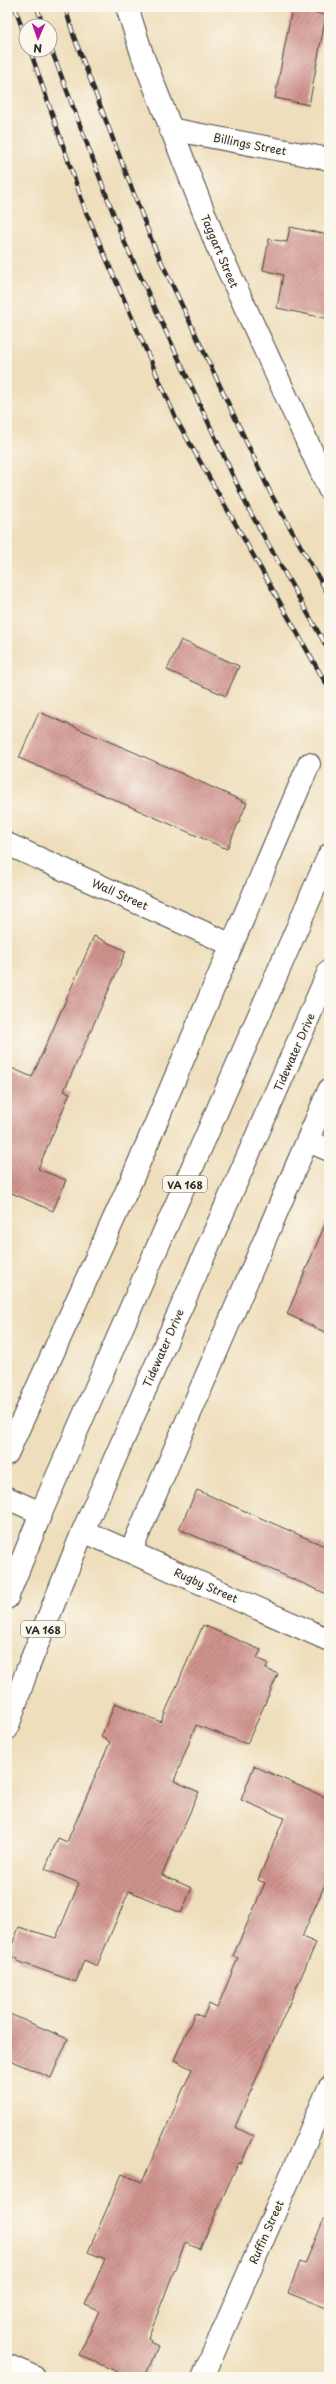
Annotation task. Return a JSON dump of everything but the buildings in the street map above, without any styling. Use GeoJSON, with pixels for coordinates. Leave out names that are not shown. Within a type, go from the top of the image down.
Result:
{"type":"FeatureCollection","features":[{"type":"Feature","properties":{"kind":"main road","name":"Taggart Street"},"geometry":{"type":"LineString","coordinates":[[127,7],[170,129],[217,246],[329,489]]}},
{"type":"Feature","properties":{"kind":"main road","name":"Billings Street"},"geometry":{"type":"LineString","coordinates":[[170,129],[329,159]]}},
{"type":"Feature","properties":{"kind":"main road"},"geometry":{"type":"LineString","coordinates":[[7,1454],[132,1179],[309,764]]}},
{"type":"Feature","properties":{"kind":"main road","name":"Wall Street"},"geometry":{"type":"LineString","coordinates":[[7,844],[232,945]]}},
{"type":"Feature","properties":{"kind":"main road","name":"VA 168"},"geometry":{"type":"LineString","coordinates":[[7,1598],[41,1513],[329,854]]}},
{"type":"Feature","properties":{"kind":"main road","name":"Tidewater Drive"},"geometry":{"type":"LineString","coordinates":[[7,1729],[27,1670],[83,1531],[329,971]]}},
{"type":"Feature","properties":{"kind":"main road"},"geometry":{"type":"LineString","coordinates":[[131,1551],[329,1090]]}},
{"type":"Feature","properties":{"kind":"main road"},"geometry":{"type":"LineString","coordinates":[[308,1141],[329,1150]]}},
{"type":"Feature","properties":{"kind":"main road"},"geometry":{"type":"LineString","coordinates":[[7,1498],[41,1513]]}},
{"type":"Feature","properties":{"kind":"main road","name":"Rugby Street"},"geometry":{"type":"LineString","coordinates":[[83,1531],[329,1640]]}},
{"type":"Feature","properties":{"kind":"main road","name":"Ruffin Street"},"geometry":{"type":"LineString","coordinates":[[203,2377],[329,2088]]}},
{"type":"Feature","properties":{"kind":"main road"},"geometry":{"type":"LineString","coordinates":[[7,2365],[34,2377]]}},
{"type":"Feature","properties":{"kind":"railway"},"geometry":{"type":"LineString","coordinates":[[15,7],[19,18]]}},
{"type":"Feature","properties":{"kind":"railway"},"geometry":{"type":"LineString","coordinates":[[37,7],[40,18]]}},
{"type":"Feature","properties":{"kind":"railway"},"geometry":{"type":"LineString","coordinates":[[65,7],[74,37],[153,244],[271,494],[329,596]]}},
{"type":"Feature","properties":{"kind":"railway"},"geometry":{"type":"LineString","coordinates":[[33,58],[86,212],[176,419],[329,689]]}},
{"type":"Feature","properties":{"kind":"railway"},"geometry":{"type":"LineString","coordinates":[[55,58],[123,239],[249,510],[329,651]]}}]}
